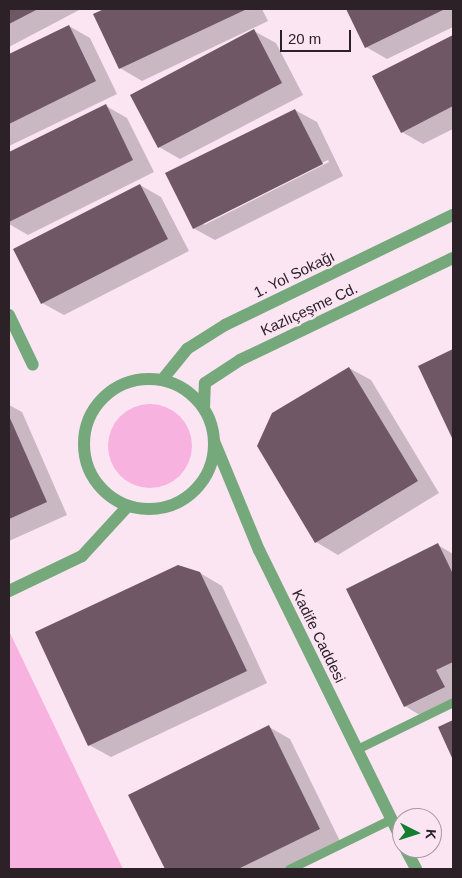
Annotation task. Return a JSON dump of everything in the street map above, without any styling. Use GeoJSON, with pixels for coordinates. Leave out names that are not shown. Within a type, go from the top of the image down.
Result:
{"type":"FeatureCollection","features":[{"type":"Feature","properties":{"kind":"street","name":"1. Yol Sokağı"},"geometry":{"type":"LineString","coordinates":[[162,380],[187,349],[225,325],[453,215]]}},
{"type":"Feature","properties":{"kind":"street","name":"Kazlıçeşme Cd."},"geometry":{"type":"LineString","coordinates":[[204,408],[205,384],[240,360],[453,258]]}},
{"type":"Feature","properties":{"kind":"street"},"geometry":{"type":"LineString","coordinates":[[9,315],[12,330],[33,365]]}},
{"type":"Feature","properties":{"kind":"street"},"geometry":{"type":"LineString","coordinates":[[140,379],[162,380],[186,390],[204,408],[214,441],[212,462],[203,481],[188,496],[170,506],[149,510],[128,506],[109,496],[94,480],[85,460],[84,438],[90,417],[98,404],[119,385],[140,379]]}},
{"type":"Feature","properties":{"kind":"street","name":"Kadife Caddesi"},"geometry":{"type":"LineString","coordinates":[[214,441],[258,550],[391,819]]}},
{"type":"Feature","properties":{"kind":"street"},"geometry":{"type":"LineString","coordinates":[[9,590],[82,556],[128,506]]}},
{"type":"Feature","properties":{"kind":"lane"},"geometry":{"type":"LineString","coordinates":[[357,748],[453,702]]}},
{"type":"Feature","properties":{"kind":"lane"},"geometry":{"type":"LineString","coordinates":[[289,869],[391,819]]}},
{"type":"Feature","properties":{"kind":"shaded area"},"geometry":{"type":"Polygon","coordinates":[[[150,404],[173,411],[185,423],[192,446],[185,469],[173,481],[150,488],[127,481],[115,469],[108,446],[115,423],[127,411],[150,404]]]}},
{"type":"Feature","properties":{"kind":"shaded area"},"geometry":{"type":"Polygon","coordinates":[[[9,631],[123,869],[9,869],[9,631]]]}},
{"type":"Feature","properties":{"kind":"building"},"geometry":{"type":"Polygon","coordinates":[[[9,9],[38,9],[9,24],[9,9]]]}},
{"type":"Feature","properties":{"kind":"building"},"geometry":{"type":"Polygon","coordinates":[[[104,9],[247,9],[119,69],[93,14],[104,9]]]}},
{"type":"Feature","properties":{"kind":"building"},"geometry":{"type":"Polygon","coordinates":[[[346,9],[445,9],[365,48],[346,9]]]}},
{"type":"Feature","properties":{"kind":"building"},"geometry":{"type":"Polygon","coordinates":[[[69,25],[96,81],[9,124],[9,54],[69,25]]]}},
{"type":"Feature","properties":{"kind":"building"},"geometry":{"type":"Polygon","coordinates":[[[254,29],[282,83],[158,148],[130,95],[254,29]]]}},
{"type":"Feature","properties":{"kind":"building"},"geometry":{"type":"Polygon","coordinates":[[[453,35],[453,106],[401,133],[372,76],[453,35]]]}},
{"type":"Feature","properties":{"kind":"building"},"geometry":{"type":"Polygon","coordinates":[[[106,104],[133,160],[9,222],[9,152],[106,104]]]}},
{"type":"Feature","properties":{"kind":"building"},"geometry":{"type":"Polygon","coordinates":[[[295,109],[323,164],[193,229],[165,173],[295,109]]]}},
{"type":"Feature","properties":{"kind":"building"},"geometry":{"type":"Polygon","coordinates":[[[140,184],[168,239],[41,304],[13,249],[140,184]]]}},
{"type":"Feature","properties":{"kind":"building"},"geometry":{"type":"Polygon","coordinates":[[[453,349],[453,440],[418,366],[453,349]]]}},
{"type":"Feature","properties":{"kind":"building"},"geometry":{"type":"Polygon","coordinates":[[[349,367],[418,481],[315,543],[257,446],[272,413],[349,367]]]}},
{"type":"Feature","properties":{"kind":"building"},"geometry":{"type":"Polygon","coordinates":[[[9,416],[47,502],[9,519],[9,416]]]}},
{"type":"Feature","properties":{"kind":"building"},"geometry":{"type":"Polygon","coordinates":[[[438,543],[453,574],[453,662],[436,670],[445,687],[404,707],[346,589],[438,543]]]}},
{"type":"Feature","properties":{"kind":"building"},"geometry":{"type":"Polygon","coordinates":[[[178,565],[200,572],[247,671],[88,746],[35,632],[178,565]]]}},
{"type":"Feature","properties":{"kind":"building"},"geometry":{"type":"Polygon","coordinates":[[[453,720],[453,760],[438,727],[453,720]]]}},
{"type":"Feature","properties":{"kind":"building"},"geometry":{"type":"Polygon","coordinates":[[[269,725],[320,829],[238,869],[165,869],[128,795],[269,725]]]}}]}
